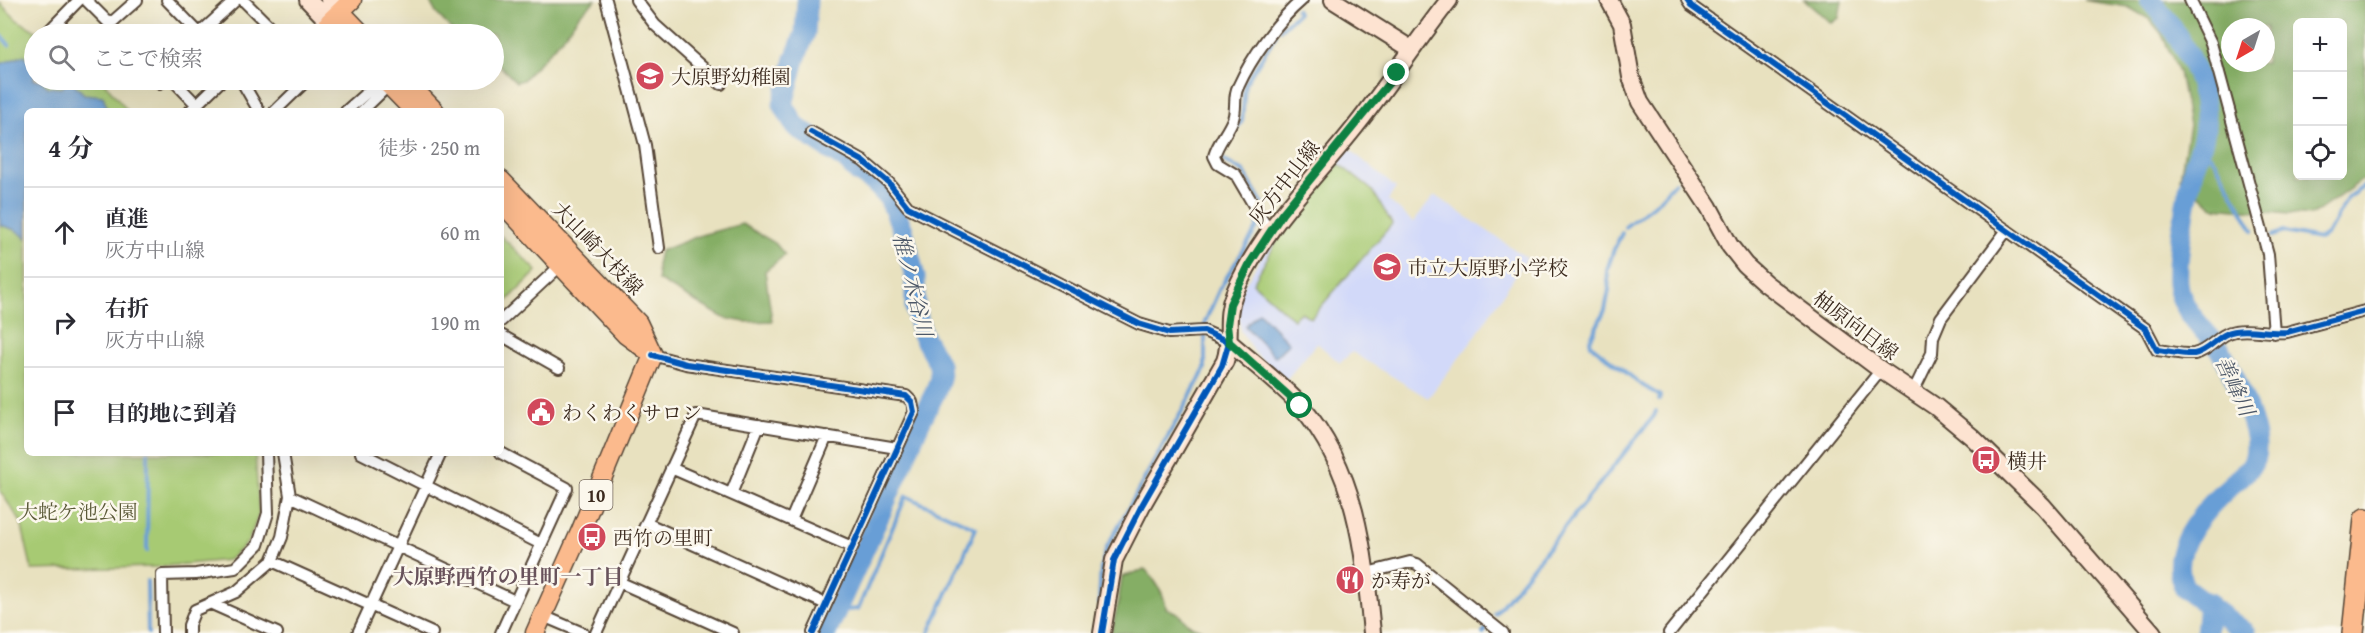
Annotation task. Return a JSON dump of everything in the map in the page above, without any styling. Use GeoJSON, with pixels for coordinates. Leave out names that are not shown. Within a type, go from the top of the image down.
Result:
{"type":"FeatureCollection","features":[{"type":"Feature","properties":{"kind":"highway"},"geometry":{"type":"LineString","coordinates":[[2353,633],[2364,526]]}},
{"type":"Feature","properties":{"kind":"main road"},"geometry":{"type":"LineString","coordinates":[[308,0],[339,14],[350,24]]}},
{"type":"Feature","properties":{"kind":"main road"},"geometry":{"type":"LineString","coordinates":[[1333,0],[1411,49],[1449,0]]}},
{"type":"Feature","properties":{"kind":"main road","name":"柚原向日線"},"geometry":{"type":"LineString","coordinates":[[1609,0],[1622,24],[1631,77],[1640,102],[1708,207],[1730,246],[1745,265],[1765,283],[1881,370],[1936,407],[2008,470],[2043,506],[2153,633]]}},
{"type":"Feature","properties":{"kind":"main road","name":"灰方中山線"},"geometry":{"type":"LineString","coordinates":[[1102,633],[1114,560],[1142,505],[1222,366],[1229,342],[1227,325],[1230,304],[1250,263],[1282,214],[1380,94],[1404,63],[1411,49]]}},
{"type":"Feature","properties":{"kind":"main road"},"geometry":{"type":"LineString","coordinates":[[397,90],[412,108]]}},
{"type":"Feature","properties":{"kind":"main road"},"geometry":{"type":"LineString","coordinates":[[404,90],[430,108]]}},
{"type":"Feature","properties":{"kind":"main road","name":"大山崎大枝線"},"geometry":{"type":"LineString","coordinates":[[504,183],[638,322],[654,355]]}},
{"type":"Feature","properties":{"kind":"main road","name":"大山崎大枝線"},"geometry":{"type":"LineString","coordinates":[[504,205],[626,335],[654,355]]}},
{"type":"Feature","properties":{"kind":"main road"},"geometry":{"type":"LineString","coordinates":[[1229,342],[1300,406],[1333,451],[1351,494],[1359,524],[1372,633]]}},
{"type":"Feature","properties":{"kind":"main road","name":"10"},"geometry":{"type":"LineString","coordinates":[[535,633],[654,355]]}},
{"type":"Feature","properties":{"kind":"street"},"geometry":{"type":"LineString","coordinates":[[56,24],[79,0]]}},
{"type":"Feature","properties":{"kind":"street"},"geometry":{"type":"LineString","coordinates":[[86,0],[110,24],[136,0]]}},
{"type":"Feature","properties":{"kind":"street"},"geometry":{"type":"LineString","coordinates":[[211,24],[236,0]]}},
{"type":"Feature","properties":{"kind":"street"},"geometry":{"type":"LineString","coordinates":[[243,0],[267,24]]}},
{"type":"Feature","properties":{"kind":"street"},"geometry":{"type":"LineString","coordinates":[[606,0],[645,145],[659,248]]}},
{"type":"Feature","properties":{"kind":"street"},"geometry":{"type":"LineString","coordinates":[[1270,233],[1236,175],[1218,164],[1214,156],[1235,113],[1236,89],[1286,13],[1302,0]]}},
{"type":"Feature","properties":{"kind":"street"},"geometry":{"type":"LineString","coordinates":[[1687,0],[1691,6],[2146,329],[2157,350],[2194,354],[2233,331],[2274,333],[2363,314],[2365,311]]}},
{"type":"Feature","properties":{"kind":"street"},"geometry":{"type":"LineString","coordinates":[[2190,0],[2211,43],[2268,254],[2274,333]]}},
{"type":"Feature","properties":{"kind":"street"},"geometry":{"type":"LineString","coordinates":[[171,2],[191,24]]}},
{"type":"Feature","properties":{"kind":"street"},"geometry":{"type":"LineString","coordinates":[[642,2],[655,25],[721,84]]}},
{"type":"Feature","properties":{"kind":"street"},"geometry":{"type":"LineString","coordinates":[[180,90],[193,108],[212,90]]}},
{"type":"Feature","properties":{"kind":"street"},"geometry":{"type":"LineString","coordinates":[[248,90],[257,108]]}},
{"type":"Feature","properties":{"kind":"street"},"geometry":{"type":"LineString","coordinates":[[278,108],[297,90]]}},
{"type":"Feature","properties":{"kind":"street"},"geometry":{"type":"LineString","coordinates":[[350,108],[377,90]]}},
{"type":"Feature","properties":{"kind":"street"},"geometry":{"type":"LineString","coordinates":[[365,108],[382,90]]}},
{"type":"Feature","properties":{"kind":"street"},"geometry":{"type":"LineString","coordinates":[[811,132],[863,161],[889,183],[908,207],[1139,324],[1169,333],[1204,331],[1229,342]]}},
{"type":"Feature","properties":{"kind":"street"},"geometry":{"type":"LineString","coordinates":[[1913,392],[1932,353],[1933,337],[1941,318],[2007,230]]}},
{"type":"Feature","properties":{"kind":"street"},"geometry":{"type":"LineString","coordinates":[[504,318],[561,265]]}},
{"type":"Feature","properties":{"kind":"street"},"geometry":{"type":"LineString","coordinates":[[504,337],[559,368]]}},
{"type":"Feature","properties":{"kind":"street"},"geometry":{"type":"LineString","coordinates":[[654,355],[686,364],[906,396],[912,402],[914,412],[813,633]]}},
{"type":"Feature","properties":{"kind":"street"},"geometry":{"type":"LineString","coordinates":[[1669,633],[1881,370]]}},
{"type":"Feature","properties":{"kind":"street"},"geometry":{"type":"LineString","coordinates":[[596,633],[696,415],[897,448]]}},
{"type":"Feature","properties":{"kind":"street"},"geometry":{"type":"LineString","coordinates":[[731,494],[759,425]]}},
{"type":"Feature","properties":{"kind":"street"},"geometry":{"type":"LineString","coordinates":[[791,520],[827,436]]}},
{"type":"Feature","properties":{"kind":"street"},"geometry":{"type":"LineString","coordinates":[[501,633],[567,488],[504,455]]}},
{"type":"Feature","properties":{"kind":"street"},"geometry":{"type":"LineString","coordinates":[[164,633],[162,575],[196,574],[235,568],[258,545],[268,513],[266,456]]}},
{"type":"Feature","properties":{"kind":"street"},"geometry":{"type":"LineString","coordinates":[[189,633],[189,625],[195,610],[236,592],[272,561],[282,537],[290,496],[283,456]]}},
{"type":"Feature","properties":{"kind":"street"},"geometry":{"type":"LineString","coordinates":[[367,456],[541,544]]}},
{"type":"Feature","properties":{"kind":"street"},"geometry":{"type":"LineString","coordinates":[[358,633],[440,456]]}},
{"type":"Feature","properties":{"kind":"street"},"geometry":{"type":"LineString","coordinates":[[671,468],[852,547]]}},
{"type":"Feature","properties":{"kind":"street"},"geometry":{"type":"LineString","coordinates":[[290,496],[515,601]]}},
{"type":"Feature","properties":{"kind":"street"},"geometry":{"type":"LineString","coordinates":[[646,523],[826,604]]}},
{"type":"Feature","properties":{"kind":"street"},"geometry":{"type":"LineString","coordinates":[[272,561],[432,633]]}},
{"type":"Feature","properties":{"kind":"street"},"geometry":{"type":"LineString","coordinates":[[1366,573],[1410,562],[1418,564],[1503,633]]}},
{"type":"Feature","properties":{"kind":"street"},"geometry":{"type":"LineString","coordinates":[[619,582],[734,633]]}},
{"type":"Feature","properties":{"kind":"street"},"geometry":{"type":"LineString","coordinates":[[212,604],[277,633]]}},
{"type":"Feature","properties":{"kind":"street"},"geometry":{"type":"LineString","coordinates":[[543,616],[583,633]]}},
{"type":"Feature","properties":{"kind":"shaded area","name":"市立大原野小学校"},"geometry":{"type":"Polygon","coordinates":[[[1346,146],[1396,188],[1388,200],[1413,222],[1435,195],[1527,258],[1473,340],[1428,398],[1352,352],[1340,363],[1317,343],[1285,381],[1255,353],[1240,330],[1239,294],[1273,238],[1346,146]]]}},
{"type":"Feature","properties":{"kind":"green space"},"geometry":{"type":"Polygon","coordinates":[[[429,0],[596,0],[579,15],[563,37],[523,80],[516,82],[504,70],[504,24],[446,24],[436,13],[429,0]]]}},
{"type":"Feature","properties":{"kind":"green space"},"geometry":{"type":"Polygon","coordinates":[[[1804,0],[1842,0],[1839,18],[1831,23],[1804,0]]]}},
{"type":"Feature","properties":{"kind":"green space"},"geometry":{"type":"Polygon","coordinates":[[[2083,0],[2365,0],[2365,178],[2311,216],[2214,207],[2180,179],[2189,125],[2179,72],[2161,33],[2149,19],[2128,7],[2083,0]]]}},
{"type":"Feature","properties":{"kind":"green space","name":"大蛇ケ池公園"},"geometry":{"type":"Polygon","coordinates":[[[0,3],[24,24],[24,90],[110,90],[125,108],[24,108],[24,456],[255,456],[259,514],[248,542],[228,560],[155,567],[32,570],[21,522],[0,491],[0,3]]]}},
{"type":"Feature","properties":{"kind":"green space"},"geometry":{"type":"Polygon","coordinates":[[[1339,164],[1373,191],[1392,224],[1311,318],[1301,312],[1293,319],[1253,283],[1281,234],[1339,164]]]}},
{"type":"Feature","properties":{"kind":"green space"},"geometry":{"type":"Polygon","coordinates":[[[742,224],[775,243],[785,255],[765,271],[772,321],[745,322],[724,318],[658,280],[657,265],[660,251],[701,235],[742,224]]]}},
{"type":"Feature","properties":{"kind":"green space"},"geometry":{"type":"Polygon","coordinates":[[[504,239],[537,271],[504,304],[504,239]]]}},
{"type":"Feature","properties":{"kind":"green space"},"geometry":{"type":"Polygon","coordinates":[[[1145,569],[1158,587],[1166,608],[1177,613],[1191,626],[1209,633],[1111,633],[1122,577],[1145,569]]]}},
{"type":"Feature","properties":{"kind":"water"},"geometry":{"type":"Polygon","coordinates":[[[24,55],[24,90],[80,90],[84,94],[103,96],[107,108],[24,108],[24,236],[0,225],[0,64],[24,55]]]}},
{"type":"Feature","properties":{"kind":"water"},"geometry":{"type":"Polygon","coordinates":[[[1259,312],[1289,343],[1275,357],[1245,326],[1259,312]]]}},
{"type":"Feature","properties":{"kind":"waterway","name":"椎ノ木谷川"},"geometry":{"type":"LineString","coordinates":[[807,0],[805,33],[795,59],[783,104],[796,127],[846,160],[858,172],[874,182],[889,198],[903,230],[915,277],[915,307],[922,334],[939,364],[940,378],[826,633]]}},
{"type":"Feature","properties":{"kind":"waterway","name":"善峰川"},"geometry":{"type":"LineString","coordinates":[[2150,0],[2171,27],[2190,58],[2197,75],[2205,109],[2205,132],[2192,174],[2182,229],[2178,259],[2180,293],[2188,310],[2218,347],[2230,367],[2248,411],[2256,448],[2251,466],[2219,496],[2190,533],[2180,560],[2180,574],[2185,588],[2246,633]]}},
{"type":"Feature","properties":{"kind":"waterway"},"geometry":{"type":"LineString","coordinates":[[1281,29],[1298,13],[1296,9]]}},
{"type":"Feature","properties":{"kind":"waterway"},"geometry":{"type":"LineString","coordinates":[[0,34],[9,45]]}},
{"type":"Feature","properties":{"kind":"waterway"},"geometry":{"type":"LineString","coordinates":[[1263,215],[1264,206],[1244,172],[1221,159],[1221,154],[1242,121],[1245,84],[1276,35]]}},
{"type":"Feature","properties":{"kind":"waterway"},"geometry":{"type":"LineString","coordinates":[[2201,146],[2215,161],[2253,230]]}},
{"type":"Feature","properties":{"kind":"waterway"},"geometry":{"type":"LineString","coordinates":[[1625,227],[1658,201],[1675,182]]}},
{"type":"Feature","properties":{"kind":"waterway"},"geometry":{"type":"LineString","coordinates":[[2272,236],[2284,232],[2319,239],[2327,235],[2348,197],[2365,186]]}},
{"type":"Feature","properties":{"kind":"waterway"},"geometry":{"type":"LineString","coordinates":[[1099,603],[1101,567],[1107,547],[1205,369],[1205,322],[1220,288],[1257,228],[1258,220],[1259,222]]}},
{"type":"Feature","properties":{"kind":"waterway"},"geometry":{"type":"LineString","coordinates":[[1622,233],[1607,270],[1609,290],[1605,310],[1590,340],[1591,345],[1642,385],[1660,396],[1659,400]]}},
{"type":"Feature","properties":{"kind":"waterway"},"geometry":{"type":"LineString","coordinates":[[1495,614],[1656,411]]}},
{"type":"Feature","properties":{"kind":"waterway"},"geometry":{"type":"LineString","coordinates":[[147,551],[148,456]]}},
{"type":"Feature","properties":{"kind":"waterway"},"geometry":{"type":"LineString","coordinates":[[836,611],[858,609],[906,496],[976,528],[929,633]]}},
{"type":"Feature","properties":{"kind":"waterway"},"geometry":{"type":"LineString","coordinates":[[147,581],[148,633]]}},
{"type":"Feature","properties":{"kind":"waterway"},"geometry":{"type":"LineString","coordinates":[[2206,633],[2209,603]]}},
{"type":"Feature","properties":{"kind":"waterway"},"geometry":{"type":"LineString","coordinates":[[1483,633],[1486,629]]}},
{"type":"Feature","properties":{"kind":"cycle path"},"geometry":{"type":"LineString","coordinates":[[1687,0],[1691,6],[2146,329],[2157,350],[2194,354],[2229,332],[2248,330],[2287,332],[2365,311]]}},
{"type":"Feature","properties":{"kind":"cycle path"},"geometry":{"type":"LineString","coordinates":[[811,132],[863,161],[889,183],[908,207],[1139,324],[1169,333],[1204,331],[1229,342],[1222,366],[1142,505],[1114,560],[1102,633]]}},
{"type":"Feature","properties":{"kind":"cycle path"},"geometry":{"type":"LineString","coordinates":[[653,355],[686,364],[906,396],[912,402],[914,412],[813,633]]}},
{"type":"Feature","properties":{"kind":"place","name":"大原野幼稚園"},"geometry":{"type":"Point","coordinates":[650,76]}},
{"type":"Feature","properties":{"kind":"place","name":"市立大原野小学校"},"geometry":{"type":"Point","coordinates":[1387,267]}},
{"type":"Feature","properties":{"kind":"place","name":"わくわくサロン"},"geometry":{"type":"Point","coordinates":[541,412]}},
{"type":"Feature","properties":{"kind":"place","name":"横井"},"geometry":{"type":"Point","coordinates":[1986,460]}},
{"type":"Feature","properties":{"kind":"place","name":"西竹の里町"},"geometry":{"type":"Point","coordinates":[592,537]}},
{"type":"Feature","properties":{"kind":"place","name":"か寿が"},"geometry":{"type":"Point","coordinates":[1350,580]}},
{"type":"Feature","properties":{"kind":"district","name":"大原野西竹の里町一丁目"},"geometry":{"type":"Point","coordinates":[508,576]}},
{"type":"Feature","properties":{"kind":"route"},"geometry":{"type":"LineString","coordinates":[[1300,406],[1229,342],[1227,325],[1230,304],[1250,263],[1282,214],[1397,73]]}}]}
